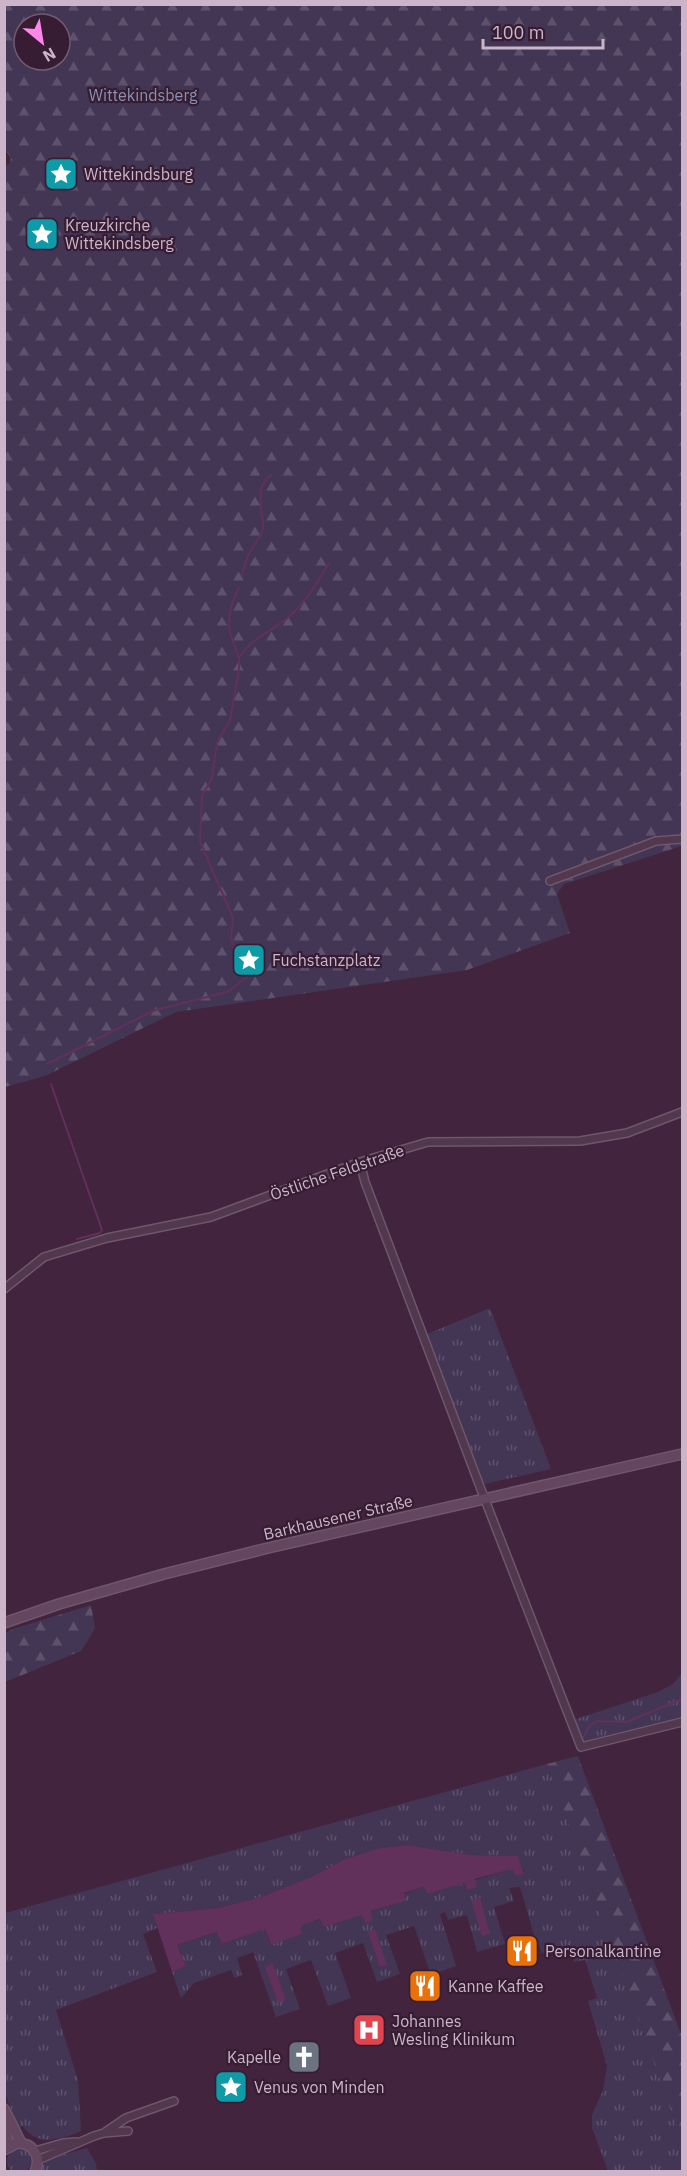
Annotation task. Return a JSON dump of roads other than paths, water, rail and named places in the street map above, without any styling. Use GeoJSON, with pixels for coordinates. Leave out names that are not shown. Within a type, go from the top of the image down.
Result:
{"type":"FeatureCollection","features":[{"type":"Feature","properties":{"kind":"main road","name":"Barkhausener Straße"},"geometry":{"type":"LineString","coordinates":[[4,1623],[59,1604],[164,1574],[484,1498],[682,1454]]}},
{"type":"Feature","properties":{"kind":"main road"},"geometry":{"type":"LineString","coordinates":[[4,2109],[21,2143]]}},
{"type":"Feature","properties":{"kind":"main road"},"geometry":{"type":"LineString","coordinates":[[4,2125],[7,2148],[21,2143],[26,2144],[36,2155],[34,2172]]}},
{"type":"Feature","properties":{"kind":"street"},"geometry":{"type":"LineString","coordinates":[[550,881],[656,841],[682,839]]}},
{"type":"Feature","properties":{"kind":"street","name":"Östliche Feldstraße"},"geometry":{"type":"LineString","coordinates":[[5,1289],[44,1257],[107,1238],[211,1217],[360,1162],[428,1142],[580,1141],[627,1133],[682,1112]]}},
{"type":"Feature","properties":{"kind":"street"},"geometry":{"type":"LineString","coordinates":[[360,1162],[365,1182],[484,1498],[581,1747],[682,1722]]}},
{"type":"Feature","properties":{"kind":"street"},"geometry":{"type":"LineString","coordinates":[[105,2133],[126,2118],[174,2101]]}},
{"type":"Feature","properties":{"kind":"street"},"geometry":{"type":"LineString","coordinates":[[36,2155],[63,2143],[79,2142],[105,2133],[128,2130]]}},
{"type":"Feature","properties":{"kind":"waterway"},"geometry":{"type":"LineString","coordinates":[[242,575],[245,563],[260,538],[263,527],[261,491],[266,479],[272,475]]}},
{"type":"Feature","properties":{"kind":"waterway"},"geometry":{"type":"LineString","coordinates":[[239,658],[256,640],[302,604],[329,563]]}},
{"type":"Feature","properties":{"kind":"waterway"},"geometry":{"type":"LineString","coordinates":[[235,950],[231,939],[233,918],[200,841],[202,796],[212,778],[217,743],[230,720],[239,670],[239,658],[230,633],[229,621],[231,606],[239,588]]}},
{"type":"Feature","properties":{"kind":"waterway"},"geometry":{"type":"LineString","coordinates":[[47,1064],[155,1010],[227,992],[247,977],[234,963]]}},
{"type":"Feature","properties":{"kind":"waterway"},"geometry":{"type":"LineString","coordinates":[[51,1084],[102,1230],[100,1233],[77,1239]]}},
{"type":"Feature","properties":{"kind":"waterway"},"geometry":{"type":"LineString","coordinates":[[583,1738],[590,1725],[597,1721],[627,1722],[682,1699]]}},
{"type":"Feature","properties":{"kind":"place","name":"Wittekindsburg"},"geometry":{"type":"Point","coordinates":[61,174]}},
{"type":"Feature","properties":{"kind":"place","name":"Kreuzkirche Wittekindsberg"},"geometry":{"type":"Point","coordinates":[42,234]}},
{"type":"Feature","properties":{"kind":"place","name":"Fuchstanzplatz"},"geometry":{"type":"Point","coordinates":[249,960]}},
{"type":"Feature","properties":{"kind":"place","name":"Personalkantine"},"geometry":{"type":"Point","coordinates":[522,1951]}},
{"type":"Feature","properties":{"kind":"place","name":"Kanne Kaffee"},"geometry":{"type":"Point","coordinates":[425,1986]}},
{"type":"Feature","properties":{"kind":"place","name":"Johannes Wesling Klinikum"},"geometry":{"type":"Point","coordinates":[369,2030]}},
{"type":"Feature","properties":{"kind":"place","name":"Kapelle"},"geometry":{"type":"Point","coordinates":[304,2057]}},
{"type":"Feature","properties":{"kind":"place","name":"Venus von Minden"},"geometry":{"type":"Point","coordinates":[231,2087]}},
{"type":"Feature","properties":{"kind":"park label","name":"Wittekindsberg"},"geometry":{"type":"Point","coordinates":[143,95]}}]}
